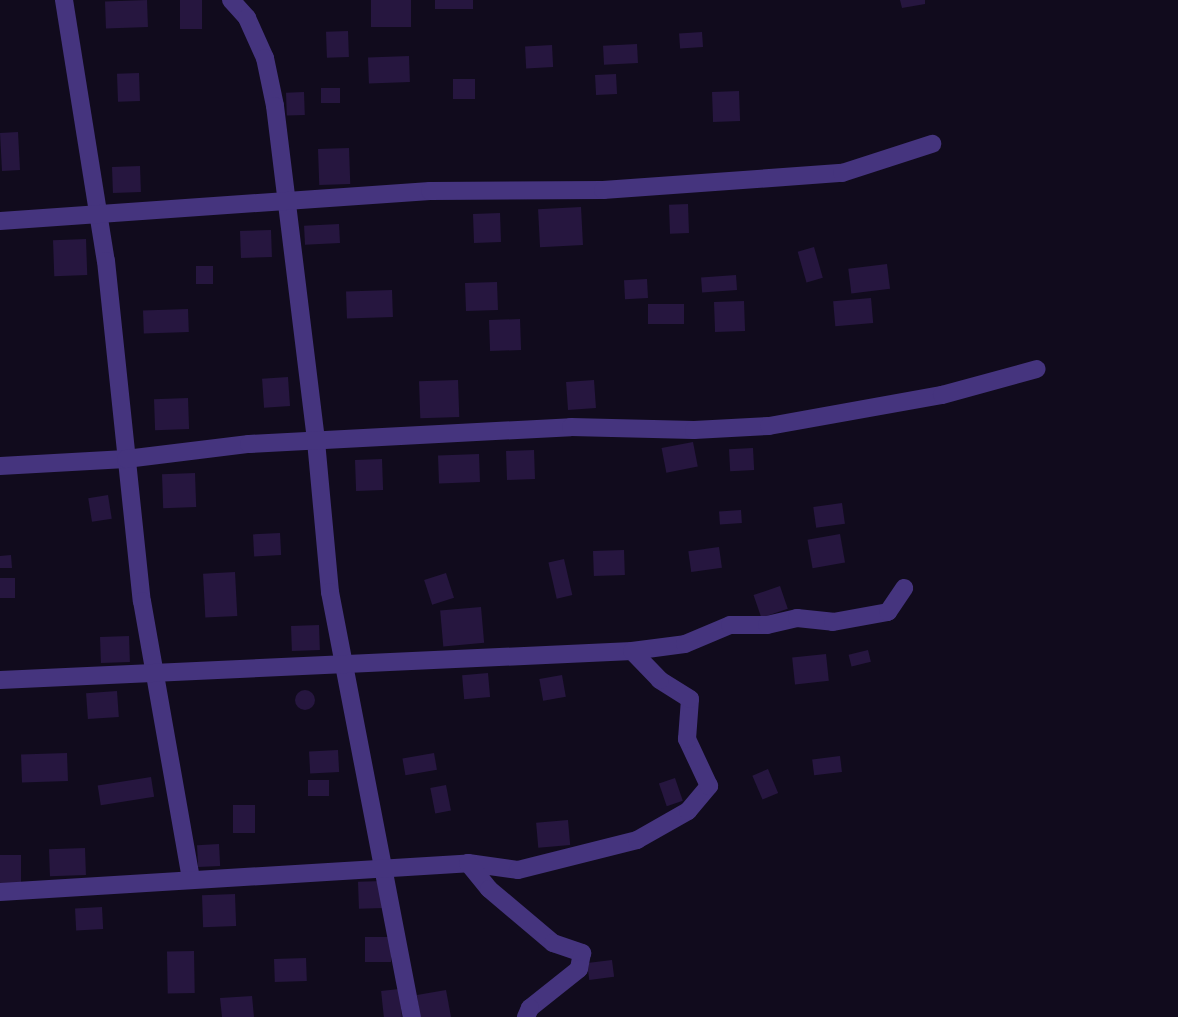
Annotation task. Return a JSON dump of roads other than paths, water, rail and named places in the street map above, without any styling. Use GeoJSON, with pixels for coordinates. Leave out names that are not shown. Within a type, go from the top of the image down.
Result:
{"type":"FeatureCollection","features":[{"type":"Feature","properties":{"kind":"street"},"geometry":{"type":"LineString","coordinates":[[64,0],[98,213],[153,671],[191,878]]}},
{"type":"Feature","properties":{"kind":"street"},"geometry":{"type":"LineString","coordinates":[[231,0],[247,18],[265,58],[287,204],[317,441],[330,592],[387,870],[412,1017]]}},
{"type":"Feature","properties":{"kind":"street"},"geometry":{"type":"LineString","coordinates":[[0,220],[287,204],[430,191],[603,190],[842,173],[932,144]]}},
{"type":"Feature","properties":{"kind":"street"},"geometry":{"type":"LineString","coordinates":[[0,466],[126,459],[249,444],[571,426],[694,430],[769,426],[942,395],[1037,369]]}},
{"type":"Feature","properties":{"kind":"street"},"geometry":{"type":"LineString","coordinates":[[0,680],[345,661],[632,651],[685,644],[730,625],[767,625],[797,618],[832,622],[888,612],[904,588]]}},
{"type":"Feature","properties":{"kind":"street"},"geometry":{"type":"LineString","coordinates":[[0,892],[191,878],[387,870],[468,863],[518,870],[637,839],[688,811],[709,786],[687,738],[690,699],[660,680],[632,651]]}},
{"type":"Feature","properties":{"kind":"street"},"geometry":{"type":"LineString","coordinates":[[468,863],[489,889],[553,943],[582,953],[579,970],[530,1008],[526,1017]]}}]}
